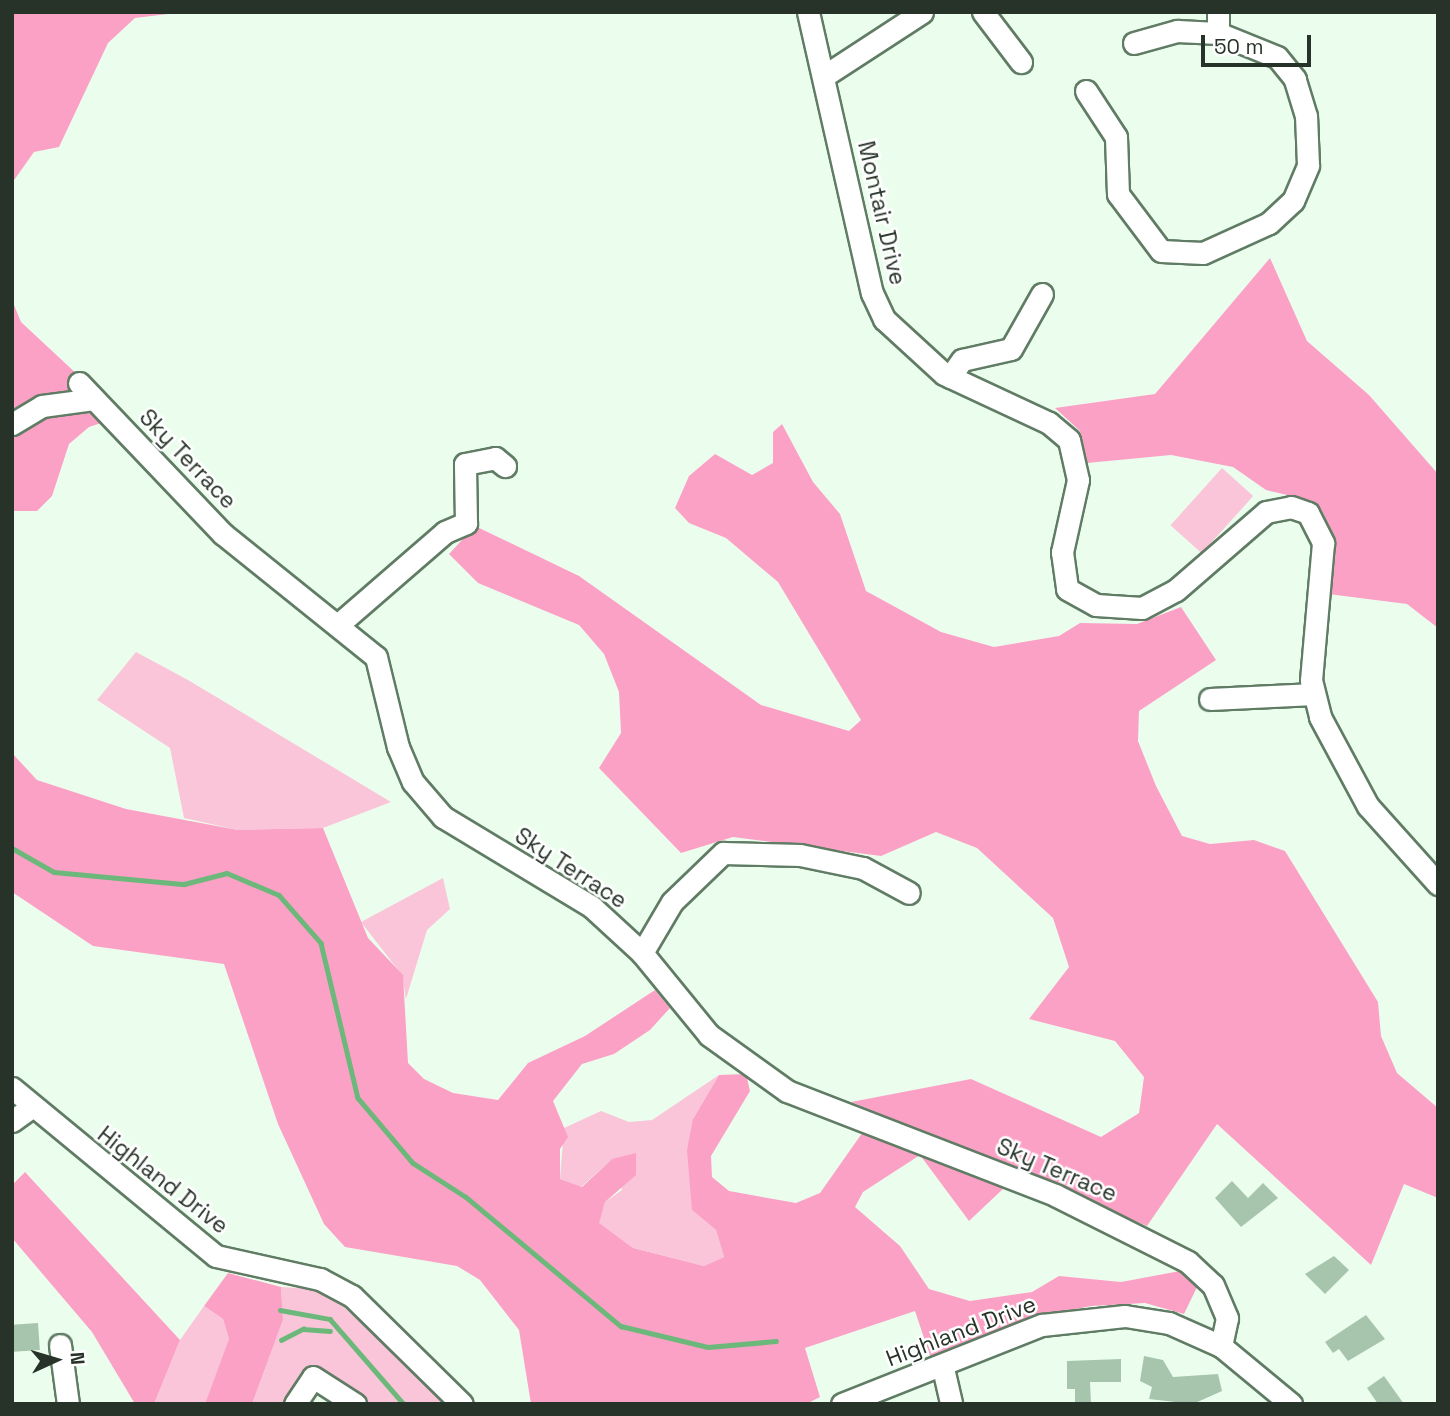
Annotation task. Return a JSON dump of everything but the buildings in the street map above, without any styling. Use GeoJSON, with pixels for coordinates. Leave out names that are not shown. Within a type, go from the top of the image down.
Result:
{"type":"FeatureCollection","features":[{"type":"Feature","properties":{"kind":"street","name":"Montair Drive"},"geometry":{"type":"LineString","coordinates":[[808,12],[872,293],[904,344],[950,377],[1049,423],[1069,440],[1078,480],[1062,571],[1068,589],[1096,606],[1142,608],[1176,590],[1266,512],[1291,507],[1308,513],[1324,542],[1314,694],[1341,766],[1438,884]]}},
{"type":"Feature","properties":{"kind":"street"},"geometry":{"type":"LineString","coordinates":[[824,76],[922,12]]}},
{"type":"Feature","properties":{"kind":"street"},"geometry":{"type":"LineString","coordinates":[[983,12],[1021,62]]}},
{"type":"Feature","properties":{"kind":"street"},"geometry":{"type":"LineString","coordinates":[[1086,90],[1116,137],[1115,185],[1144,236],[1179,256],[1224,246],[1269,223],[1293,201],[1308,166],[1310,135],[1294,79],[1277,57],[1218,23],[1134,43]]}},
{"type":"Feature","properties":{"kind":"street"},"geometry":{"type":"LineString","coordinates":[[950,377],[962,360],[1011,349],[1042,294]]}},
{"type":"Feature","properties":{"kind":"street","name":"Sky Terrace"},"geometry":{"type":"LineString","coordinates":[[79,383],[223,534],[340,623],[376,657],[398,747],[413,782],[443,817],[592,907],[642,953],[709,1035],[787,1091],[1055,1195],[1188,1262],[1213,1285],[1227,1318],[1221,1346]]}},
{"type":"Feature","properties":{"kind":"street"},"geometry":{"type":"LineString","coordinates":[[12,424],[42,407],[94,399]]}},
{"type":"Feature","properties":{"kind":"street"},"geometry":{"type":"LineString","coordinates":[[340,623],[445,532],[466,523],[465,464],[495,458],[505,466]]}},
{"type":"Feature","properties":{"kind":"street"},"geometry":{"type":"LineString","coordinates":[[1210,699],[1314,694]]}},
{"type":"Feature","properties":{"kind":"street"},"geometry":{"type":"LineString","coordinates":[[642,953],[672,902],[723,853],[825,860],[863,868],[909,893]]}},
{"type":"Feature","properties":{"kind":"street","name":"Highland Drive"},"geometry":{"type":"LineString","coordinates":[[12,1088],[31,1107],[216,1256],[320,1279],[352,1296],[462,1404]]}},
{"type":"Feature","properties":{"kind":"street"},"geometry":{"type":"LineString","coordinates":[[12,1121],[31,1107]]}},
{"type":"Feature","properties":{"kind":"street","name":"Highland Drive"},"geometry":{"type":"LineString","coordinates":[[842,1404],[943,1368],[1042,1325],[1088,1317],[1169,1323],[1221,1346],[1291,1404]]}},
{"type":"Feature","properties":{"kind":"street"},"geometry":{"type":"LineString","coordinates":[[61,1345],[68,1404]]}},
{"type":"Feature","properties":{"kind":"street"},"geometry":{"type":"LineString","coordinates":[[943,1368],[951,1404]]}},
{"type":"Feature","properties":{"kind":"street"},"geometry":{"type":"LineString","coordinates":[[295,1404],[313,1377],[355,1404]]}},
{"type":"Feature","properties":{"kind":"shaded area"},"geometry":{"type":"Polygon","coordinates":[[[12,12],[185,12],[135,18],[108,43],[59,147],[34,152],[12,183],[12,12]]]}},
{"type":"Feature","properties":{"kind":"shaded area"},"geometry":{"type":"Polygon","coordinates":[[[1270,258],[1307,341],[1369,395],[1438,474],[1438,628],[1407,604],[1328,594],[1335,540],[1323,513],[1300,498],[1266,490],[1233,467],[1171,455],[1087,463],[1080,431],[1055,408],[1155,394],[1270,258]]]}},
{"type":"Feature","properties":{"kind":"shaded area"},"geometry":{"type":"Polygon","coordinates":[[[12,300],[21,322],[122,416],[89,427],[69,444],[52,496],[37,511],[12,511],[12,300]]]}},
{"type":"Feature","properties":{"kind":"shaded area"},"geometry":{"type":"Polygon","coordinates":[[[782,424],[813,482],[840,514],[866,591],[941,632],[994,647],[1059,636],[1080,623],[1137,624],[1181,607],[1216,660],[1139,711],[1138,741],[1156,786],[1182,836],[1210,844],[1254,840],[1285,851],[1378,1002],[1381,1036],[1397,1073],[1438,1108],[1438,1198],[1404,1184],[1371,1265],[1217,1124],[1147,1226],[851,1102],[971,1079],[1101,1137],[1139,1113],[1144,1077],[1115,1041],[1029,1019],[1069,967],[1053,918],[977,848],[936,832],[881,856],[733,837],[681,853],[599,768],[621,733],[619,692],[604,654],[579,625],[478,583],[449,554],[475,526],[579,576],[761,705],[849,731],[861,720],[778,582],[726,538],[689,523],[675,508],[689,476],[715,454],[752,475],[773,463],[773,432],[782,424]]]}},
{"type":"Feature","properties":{"kind":"shaded area"},"geometry":{"type":"Polygon","coordinates":[[[1222,468],[1253,496],[1202,553],[1170,525],[1222,468]]]}},
{"type":"Feature","properties":{"kind":"shaded area"},"geometry":{"type":"Polygon","coordinates":[[[136,652],[188,680],[391,802],[323,828],[238,830],[184,818],[170,748],[97,700],[136,652]]]}},
{"type":"Feature","properties":{"kind":"shaded area"},"geometry":{"type":"Polygon","coordinates":[[[12,753],[37,780],[126,809],[238,830],[323,828],[368,938],[403,975],[408,1063],[424,1079],[453,1093],[498,1100],[528,1063],[585,1036],[655,990],[670,1008],[650,1030],[614,1054],[582,1064],[553,1101],[568,1137],[560,1149],[560,1179],[582,1187],[612,1159],[636,1153],[636,1175],[605,1202],[599,1223],[633,1248],[704,1266],[724,1257],[716,1230],[692,1210],[687,1150],[693,1119],[719,1075],[746,1074],[750,1091],[711,1156],[712,1177],[729,1191],[796,1203],[820,1193],[865,1129],[951,1159],[1004,1188],[969,1221],[920,1155],[863,1192],[855,1207],[900,1246],[929,1289],[970,1301],[1032,1292],[1059,1276],[1121,1282],[1180,1271],[1199,1283],[1184,1314],[1145,1303],[1091,1306],[1043,1316],[932,1362],[915,1311],[805,1348],[820,1397],[806,1404],[531,1404],[519,1330],[480,1280],[457,1266],[345,1247],[324,1224],[278,1124],[224,964],[93,946],[12,892],[12,753]]]}},
{"type":"Feature","properties":{"kind":"shaded area"},"geometry":{"type":"Polygon","coordinates":[[[443,878],[450,909],[427,930],[406,999],[402,975],[361,922],[443,878]]]}},
{"type":"Feature","properties":{"kind":"shaded area"},"geometry":{"type":"Polygon","coordinates":[[[719,1075],[693,1119],[692,1210],[716,1230],[724,1257],[704,1266],[633,1248],[598,1223],[605,1202],[622,1190],[612,1159],[581,1187],[560,1179],[564,1128],[601,1111],[629,1122],[652,1120],[719,1075]]]}},
{"type":"Feature","properties":{"kind":"shaded area"},"geometry":{"type":"Polygon","coordinates":[[[25,1172],[180,1340],[154,1404],[135,1404],[92,1332],[12,1238],[12,1185],[25,1172]]]}},
{"type":"Feature","properties":{"kind":"shaded area"},"geometry":{"type":"Polygon","coordinates":[[[228,1273],[281,1287],[283,1320],[252,1404],[205,1404],[229,1339],[223,1319],[204,1306],[228,1273]]]}},
{"type":"Feature","properties":{"kind":"shaded area"},"geometry":{"type":"Polygon","coordinates":[[[281,1287],[317,1289],[337,1301],[450,1404],[368,1404],[319,1367],[285,1404],[252,1404],[283,1320],[281,1287]]]}},
{"type":"Feature","properties":{"kind":"shaded area"},"geometry":{"type":"Polygon","coordinates":[[[204,1306],[223,1319],[229,1339],[220,1378],[205,1404],[154,1404],[180,1340],[204,1306]]]}},
{"type":"Feature","properties":{"kind":"waterway"},"geometry":{"type":"LineString","coordinates":[[12,848],[54,872],[184,884],[227,873],[279,895],[321,943],[358,1098],[413,1163],[466,1197],[621,1326],[708,1347],[776,1341]]}},
{"type":"Feature","properties":{"kind":"waterway"},"geometry":{"type":"LineString","coordinates":[[280,1310],[330,1319],[404,1404]]}},
{"type":"Feature","properties":{"kind":"waterway"},"geometry":{"type":"LineString","coordinates":[[281,1340],[303,1329],[330,1331]]}}]}
